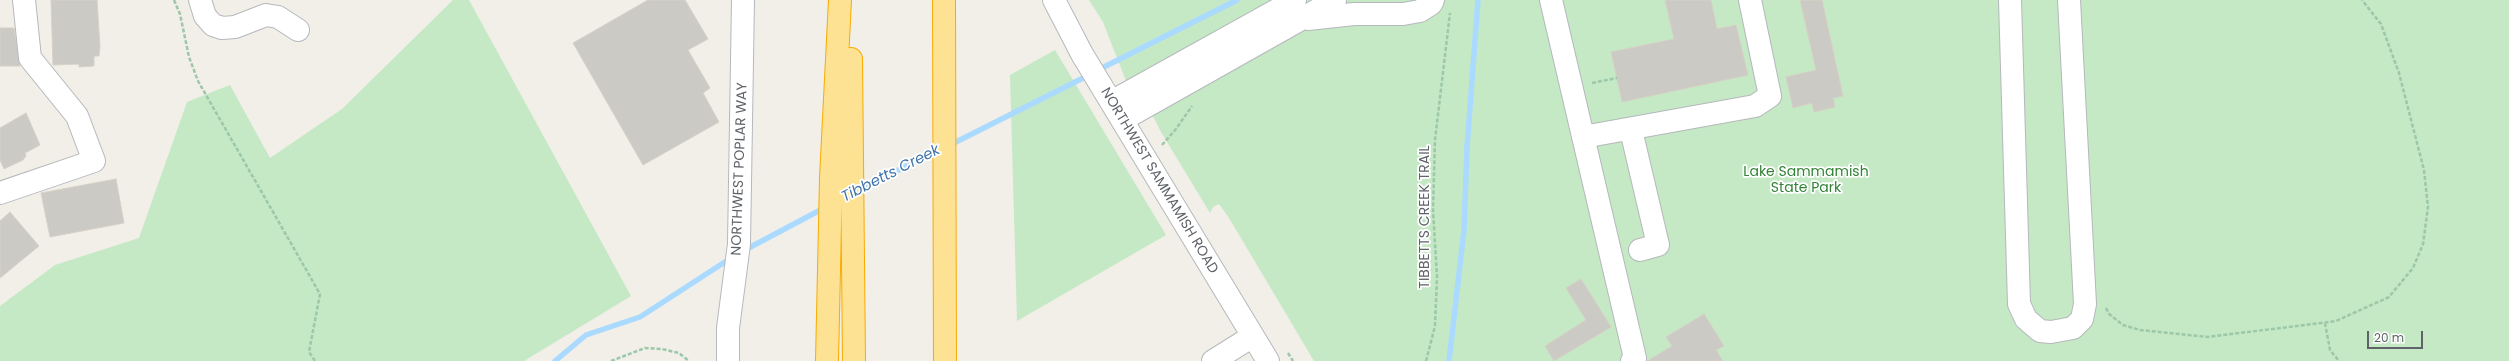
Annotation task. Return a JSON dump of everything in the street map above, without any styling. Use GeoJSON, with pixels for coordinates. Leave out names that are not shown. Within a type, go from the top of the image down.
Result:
{"type":"FeatureCollection","features":[{"type":"Feature","properties":{"kind":"highway"},"geometry":{"type":"LineString","coordinates":[[827,361],[831,178],[840,0]]}},
{"type":"Feature","properties":{"kind":"highway"},"geometry":{"type":"LineString","coordinates":[[850,0],[854,361]]}},
{"type":"Feature","properties":{"kind":"highway"},"geometry":{"type":"LineString","coordinates":[[944,0],[945,361]]}},
{"type":"Feature","properties":{"kind":"highway"},"geometry":{"type":"LineString","coordinates":[[945,160],[960,361]]}},
{"type":"Feature","properties":{"kind":"street"},"geometry":{"type":"LineString","coordinates":[[0,194],[94,161],[77,116],[30,58],[24,0]]}},
{"type":"Feature","properties":{"kind":"street","name":"NORTHWEST POPLAR WAY"},"geometry":{"type":"LineString","coordinates":[[728,361],[728,328],[739,244],[743,0]]}},
{"type":"Feature","properties":{"kind":"street","name":"NORTHWEST SAMMAMISH ROAD"},"geometry":{"type":"LineString","coordinates":[[1054,0],[1082,54],[1268,361]]}},
{"type":"Feature","properties":{"kind":"street"},"geometry":{"type":"LineString","coordinates":[[1106,93],[1297,10],[1335,0]]}},
{"type":"Feature","properties":{"kind":"street"},"geometry":{"type":"LineString","coordinates":[[1551,0],[1635,358],[1632,361]]}},
{"type":"Feature","properties":{"kind":"street"},"geometry":{"type":"LineString","coordinates":[[1583,137],[1631,130],[1755,106],[1770,96],[1750,0]]}},
{"type":"Feature","properties":{"kind":"street"},"geometry":{"type":"LineString","coordinates":[[2010,0],[2019,304],[2026,320],[2040,331],[2051,332],[2073,328],[2082,319],[2084,304],[2069,0]]}},
{"type":"Feature","properties":{"kind":"street"},"geometry":{"type":"LineString","coordinates":[[201,2],[205,16],[213,25],[222,28],[235,27],[266,15],[278,17],[298,30]]}},
{"type":"Feature","properties":{"kind":"street"},"geometry":{"type":"LineString","coordinates":[[1122,120],[1297,10],[1354,14],[1403,14],[1420,11],[1431,4],[1442,4]]}},
{"type":"Feature","properties":{"kind":"street"},"geometry":{"type":"LineString","coordinates":[[1611,258],[1638,242],[1658,245],[1631,130]]}},
{"type":"Feature","properties":{"kind":"street"},"geometry":{"type":"LineString","coordinates":[[1213,361],[1253,336]]}},
{"type":"Feature","properties":{"kind":"path"},"geometry":{"type":"LineString","coordinates":[[174,0],[180,14],[189,57],[198,80],[320,294],[309,352],[315,361]]}},
{"type":"Feature","properties":{"kind":"path"},"geometry":{"type":"LineString","coordinates":[[2103,302],[2109,314],[2123,325],[2140,330],[2208,337],[2336,321],[2389,297],[2413,268],[2423,244],[2428,206],[2424,170],[2399,73],[2381,24],[2362,0]]}},
{"type":"Feature","properties":{"kind":"path","name":"TIBBETTS CREEK TRAIL"},"geometry":{"type":"LineString","coordinates":[[1426,361],[1434,326],[1437,277],[1433,210],[1442,4]]}},
{"type":"Feature","properties":{"kind":"path"},"geometry":{"type":"LineString","coordinates":[[1572,88],[1617,78]]}},
{"type":"Feature","properties":{"kind":"path"},"geometry":{"type":"LineString","coordinates":[[1162,145],[1194,104]]}},
{"type":"Feature","properties":{"kind":"path"},"geometry":{"type":"LineString","coordinates":[[2325,323],[2330,350],[2339,361]]}},
{"type":"Feature","properties":{"kind":"path"},"geometry":{"type":"LineString","coordinates":[[612,361],[645,348],[662,349],[679,353],[689,361]]}},
{"type":"Feature","properties":{"kind":"green space"},"geometry":{"type":"Polygon","coordinates":[[[453,0],[469,0],[631,296],[524,361],[0,361],[0,306],[55,265],[139,238],[187,102],[230,85],[270,158],[342,109],[453,0]]]}},
{"type":"Feature","properties":{"kind":"green space","name":"Lake Sammamish State Park"},"geometry":{"type":"Polygon","coordinates":[[[1089,0],[2509,0],[2509,361],[1314,361],[1229,218],[1219,204],[1213,207],[1210,213],[1161,132],[1151,112],[1130,91],[1103,22],[1089,0]]]}},
{"type":"Feature","properties":{"kind":"green space"},"geometry":{"type":"Polygon","coordinates":[[[1055,50],[1166,235],[1017,321],[1010,75],[1055,50]]]}},
{"type":"Feature","properties":{"kind":"building"},"geometry":{"type":"Polygon","coordinates":[[[51,0],[97,0],[100,47],[99,56],[94,56],[94,66],[79,67],[79,64],[53,65],[51,0]]]}},
{"type":"Feature","properties":{"kind":"building"},"geometry":{"type":"Polygon","coordinates":[[[648,0],[685,0],[708,39],[688,50],[710,88],[703,93],[719,122],[643,165],[573,43],[648,0]]]}},
{"type":"Feature","properties":{"kind":"building"},"geometry":{"type":"Polygon","coordinates":[[[1665,0],[1711,0],[1717,29],[1736,25],[1748,75],[1622,102],[1611,52],[1674,39],[1665,0]]]}},
{"type":"Feature","properties":{"kind":"building"},"geometry":{"type":"Polygon","coordinates":[[[1800,0],[1822,0],[1843,96],[1833,98],[1835,107],[1814,112],[1812,103],[1793,108],[1786,77],[1816,70],[1800,0]]]}},
{"type":"Feature","properties":{"kind":"building"},"geometry":{"type":"Polygon","coordinates":[[[0,28],[14,28],[20,66],[0,66],[0,28]]]}},
{"type":"Feature","properties":{"kind":"building"},"geometry":{"type":"Polygon","coordinates":[[[26,113],[40,145],[25,153],[26,156],[23,160],[4,169],[0,160],[0,128],[26,113]]]}},
{"type":"Feature","properties":{"kind":"building"},"geometry":{"type":"Polygon","coordinates":[[[116,179],[124,223],[50,237],[41,193],[116,179]]]}},
{"type":"Feature","properties":{"kind":"building"},"geometry":{"type":"Polygon","coordinates":[[[10,212],[39,246],[0,278],[0,221],[10,212]]]}},
{"type":"Feature","properties":{"kind":"building"},"geometry":{"type":"Polygon","coordinates":[[[1581,279],[1611,327],[1554,361],[1545,346],[1586,320],[1566,288],[1581,279]]]}},
{"type":"Feature","properties":{"kind":"building"},"geometry":{"type":"Polygon","coordinates":[[[1704,314],[1724,346],[1716,350],[1723,361],[1647,361],[1672,346],[1666,337],[1704,314]]]}},
{"type":"Feature","properties":{"kind":"waterway","name":"Tibbetts Creek"},"geometry":{"type":"LineString","coordinates":[[1098,70],[1237,0]]}},
{"type":"Feature","properties":{"kind":"waterway"},"geometry":{"type":"LineString","coordinates":[[1449,361],[1464,230],[1467,147],[1478,0]]}},
{"type":"Feature","properties":{"kind":"waterway","name":"Tibbetts Creek"},"geometry":{"type":"LineString","coordinates":[[950,145],[1089,75]]}},
{"type":"Feature","properties":{"kind":"waterway","name":"Tibbetts Creek"},"geometry":{"type":"LineString","coordinates":[[857,191],[940,149]]}},
{"type":"Feature","properties":{"kind":"waterway","name":"Tibbetts Creek"},"geometry":{"type":"LineString","coordinates":[[743,251],[826,207]]}},
{"type":"Feature","properties":{"kind":"waterway","name":"Tibbetts Creek"},"geometry":{"type":"LineString","coordinates":[[555,361],[586,335],[640,317],[731,258]]}}]}
